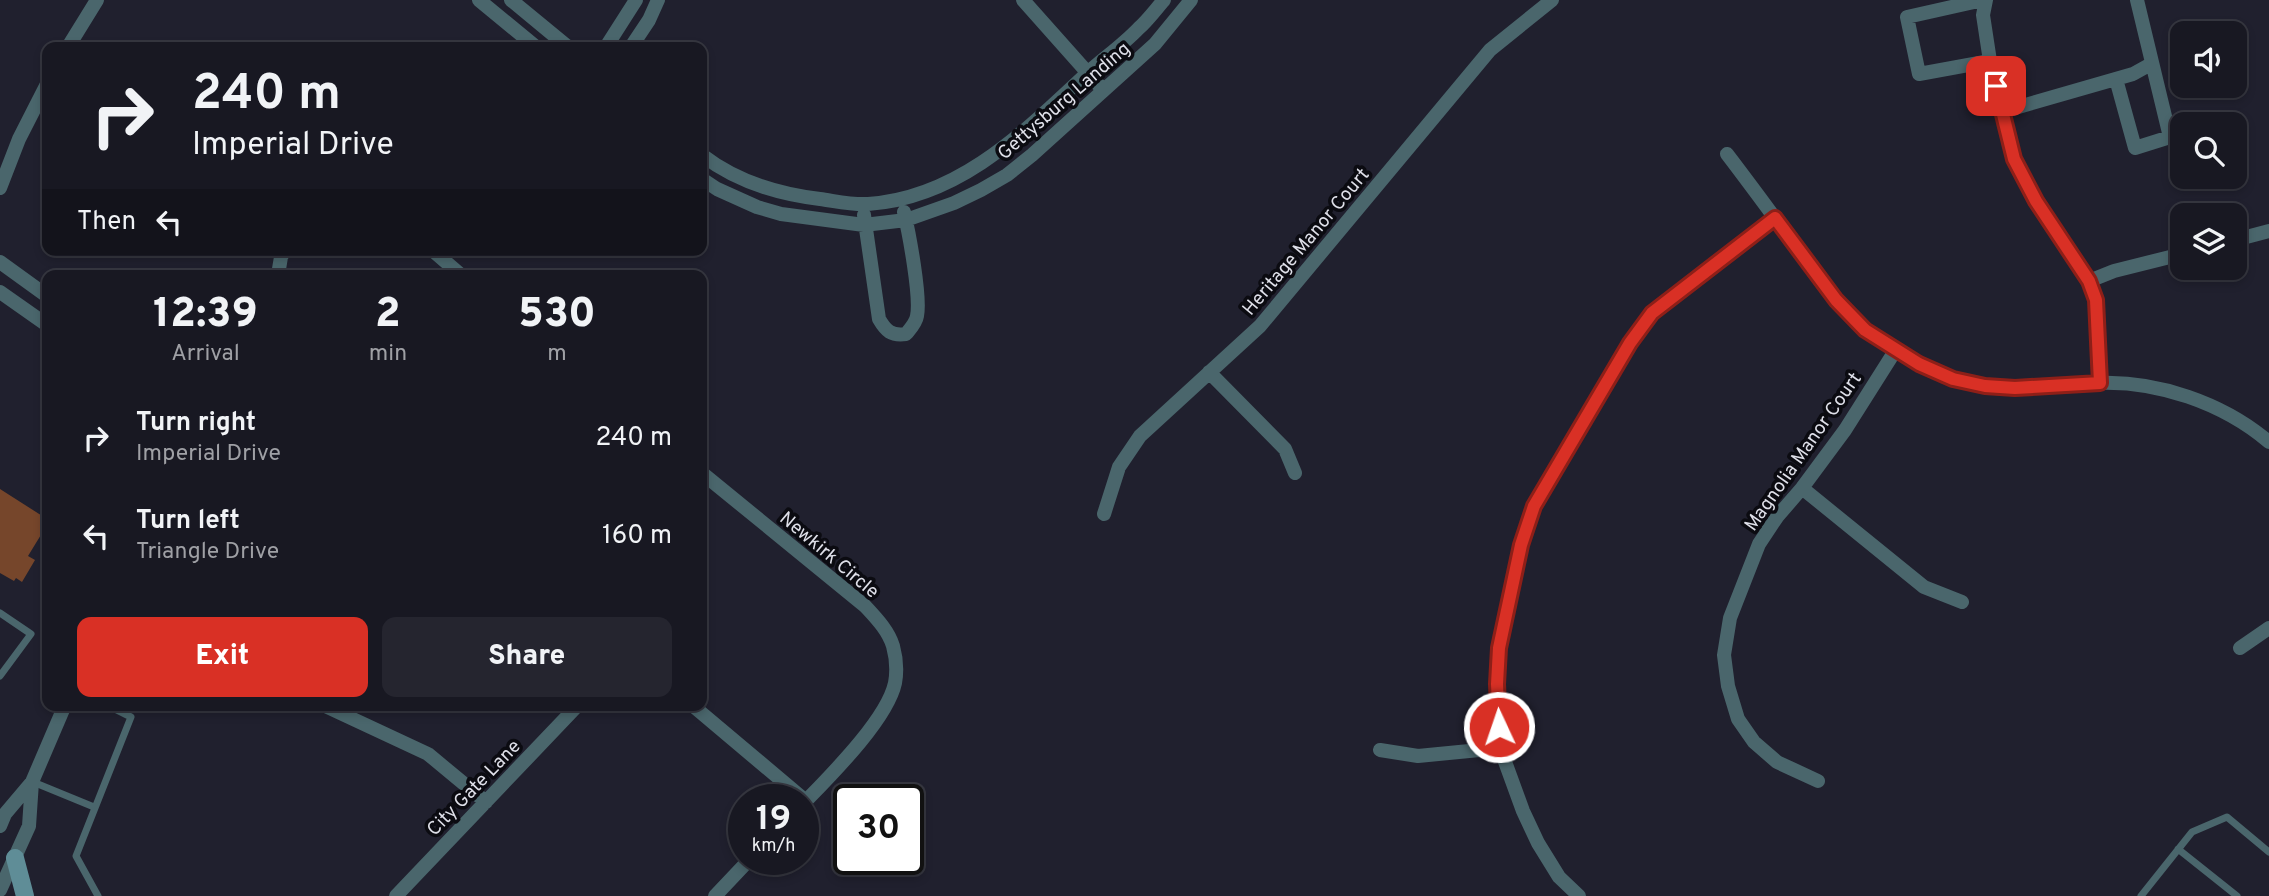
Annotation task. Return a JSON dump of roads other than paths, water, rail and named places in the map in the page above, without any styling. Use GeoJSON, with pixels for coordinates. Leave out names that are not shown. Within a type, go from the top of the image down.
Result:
{"type":"FeatureCollection","features":[{"type":"Feature","properties":{"kind":"main road"},"geometry":{"type":"LineString","coordinates":[[15,858],[25,896]]}},
{"type":"Feature","properties":{"kind":"street"},"geometry":{"type":"LineString","coordinates":[[71,42],[97,0]]}},
{"type":"Feature","properties":{"kind":"street"},"geometry":{"type":"LineString","coordinates":[[479,0],[530,42]]}},
{"type":"Feature","properties":{"kind":"street"},"geometry":{"type":"LineString","coordinates":[[511,0],[562,42]]}},
{"type":"Feature","properties":{"kind":"street"},"geometry":{"type":"LineString","coordinates":[[609,42],[636,0]]}},
{"type":"Feature","properties":{"kind":"street"},"geometry":{"type":"LineString","coordinates":[[634,42],[658,0]]}},
{"type":"Feature","properties":{"kind":"street"},"geometry":{"type":"LineString","coordinates":[[1023,0],[1103,90]]}},
{"type":"Feature","properties":{"kind":"street","name":"Gettysburg Landing"},"geometry":{"type":"LineString","coordinates":[[707,158],[727,172],[785,195],[864,204],[901,200],[936,188],[971,170],[1019,137],[1139,29],[1164,0]]}},
{"type":"Feature","properties":{"kind":"street","name":"Gettysburg Landing"},"geometry":{"type":"LineString","coordinates":[[707,182],[757,207],[781,214],[864,225],[906,220],[954,203],[1007,175],[1032,155],[1155,44],[1191,0]]}},
{"type":"Feature","properties":{"kind":"street","name":"Heritage Manor Court"},"geometry":{"type":"LineString","coordinates":[[1104,514],[1119,467],[1140,436],[1260,326],[1490,50],[1552,0]]}},
{"type":"Feature","properties":{"kind":"street"},"geometry":{"type":"LineString","coordinates":[[1990,61],[1919,74],[1907,17],[1985,0],[1983,15],[1990,61],[2014,159],[2036,201],[2089,281],[2096,300],[2100,383]]}},
{"type":"Feature","properties":{"kind":"street"},"geometry":{"type":"LineString","coordinates":[[2137,0],[2151,64],[2170,119]]}},
{"type":"Feature","properties":{"kind":"street"},"geometry":{"type":"LineString","coordinates":[[2001,112],[2133,74],[2151,64]]}},
{"type":"Feature","properties":{"kind":"street"},"geometry":{"type":"LineString","coordinates":[[2116,79],[2135,148],[2170,138]]}},
{"type":"Feature","properties":{"kind":"street"},"geometry":{"type":"LineString","coordinates":[[0,188],[19,139],[42,94]]}},
{"type":"Feature","properties":{"kind":"street"},"geometry":{"type":"LineString","coordinates":[[1727,154],[1836,300],[1865,330],[1895,351],[1953,379],[1985,386],[2015,388],[2100,383],[2159,388],[2211,404],[2254,429],[2269,442]]}},
{"type":"Feature","properties":{"kind":"street"},"geometry":{"type":"LineString","coordinates":[[864,204],[864,225],[879,319],[886,330],[896,335],[906,334],[915,324],[918,314],[901,200]]}},
{"type":"Feature","properties":{"kind":"street"},"geometry":{"type":"LineString","coordinates":[[1579,896],[1559,877],[1538,843],[1500,748],[1497,684],[1499,648],[1521,545],[1534,506],[1630,343],[1652,313],[1775,218]]}},
{"type":"Feature","properties":{"kind":"street"},"geometry":{"type":"LineString","coordinates":[[2247,237],[2269,231]]}},
{"type":"Feature","properties":{"kind":"street"},"geometry":{"type":"LineString","coordinates":[[439,256],[455,270]]}},
{"type":"Feature","properties":{"kind":"street"},"geometry":{"type":"LineString","coordinates":[[2089,281],[2114,271],[2170,257]]}},
{"type":"Feature","properties":{"kind":"street"},"geometry":{"type":"LineString","coordinates":[[0,262],[42,292]]}},
{"type":"Feature","properties":{"kind":"street"},"geometry":{"type":"LineString","coordinates":[[0,292],[42,322]]}},
{"type":"Feature","properties":{"kind":"street","name":"Magnolia Manor Court"},"geometry":{"type":"LineString","coordinates":[[1818,782],[1777,762],[1754,742],[1738,719],[1728,686],[1724,655],[1730,618],[1759,544],[1845,430],[1895,351]]}},
{"type":"Feature","properties":{"kind":"street"},"geometry":{"type":"LineString","coordinates":[[1209,372],[1285,449],[1295,473]]}},
{"type":"Feature","properties":{"kind":"street","name":"Newkirk Circle"},"geometry":{"type":"LineString","coordinates":[[707,477],[865,606],[881,624],[893,645],[895,684],[887,702],[872,727],[819,787]]}},
{"type":"Feature","properties":{"kind":"street"},"geometry":{"type":"LineString","coordinates":[[1802,488],[1924,587],[1962,602]]}},
{"type":"Feature","properties":{"kind":"street"},"geometry":{"type":"LineString","coordinates":[[2240,648],[2269,628]]}},
{"type":"Feature","properties":{"kind":"street"},"geometry":{"type":"LineString","coordinates":[[0,826],[5,814],[32,782],[62,711]]}},
{"type":"Feature","properties":{"kind":"street"},"geometry":{"type":"LineString","coordinates":[[336,711],[428,754],[486,802]]}},
{"type":"Feature","properties":{"kind":"street","name":"City Gate Lane"},"geometry":{"type":"LineString","coordinates":[[396,896],[572,711]]}},
{"type":"Feature","properties":{"kind":"street","name":"Newkirk Circle"},"geometry":{"type":"LineString","coordinates":[[699,711],[783,784]]}},
{"type":"Feature","properties":{"kind":"street"},"geometry":{"type":"LineString","coordinates":[[1380,750],[1418,756],[1500,748]]}},
{"type":"Feature","properties":{"kind":"street"},"geometry":{"type":"LineString","coordinates":[[0,890],[29,826],[32,782]]}},
{"type":"Feature","properties":{"kind":"street"},"geometry":{"type":"LineString","coordinates":[[715,896],[735,875]]}},
{"type":"Feature","properties":{"kind":"lane"},"geometry":{"type":"LineString","coordinates":[[0,613],[31,634],[0,676]]}},
{"type":"Feature","properties":{"kind":"lane"},"geometry":{"type":"LineString","coordinates":[[98,896],[76,856],[131,718],[118,711]]}},
{"type":"Feature","properties":{"kind":"lane"},"geometry":{"type":"LineString","coordinates":[[32,782],[94,807]]}},
{"type":"Feature","properties":{"kind":"lane"},"geometry":{"type":"LineString","coordinates":[[2141,896],[2192,832],[2227,817],[2269,852]]}},
{"type":"Feature","properties":{"kind":"lane"},"geometry":{"type":"LineString","coordinates":[[2178,849],[2237,896]]}}]}
